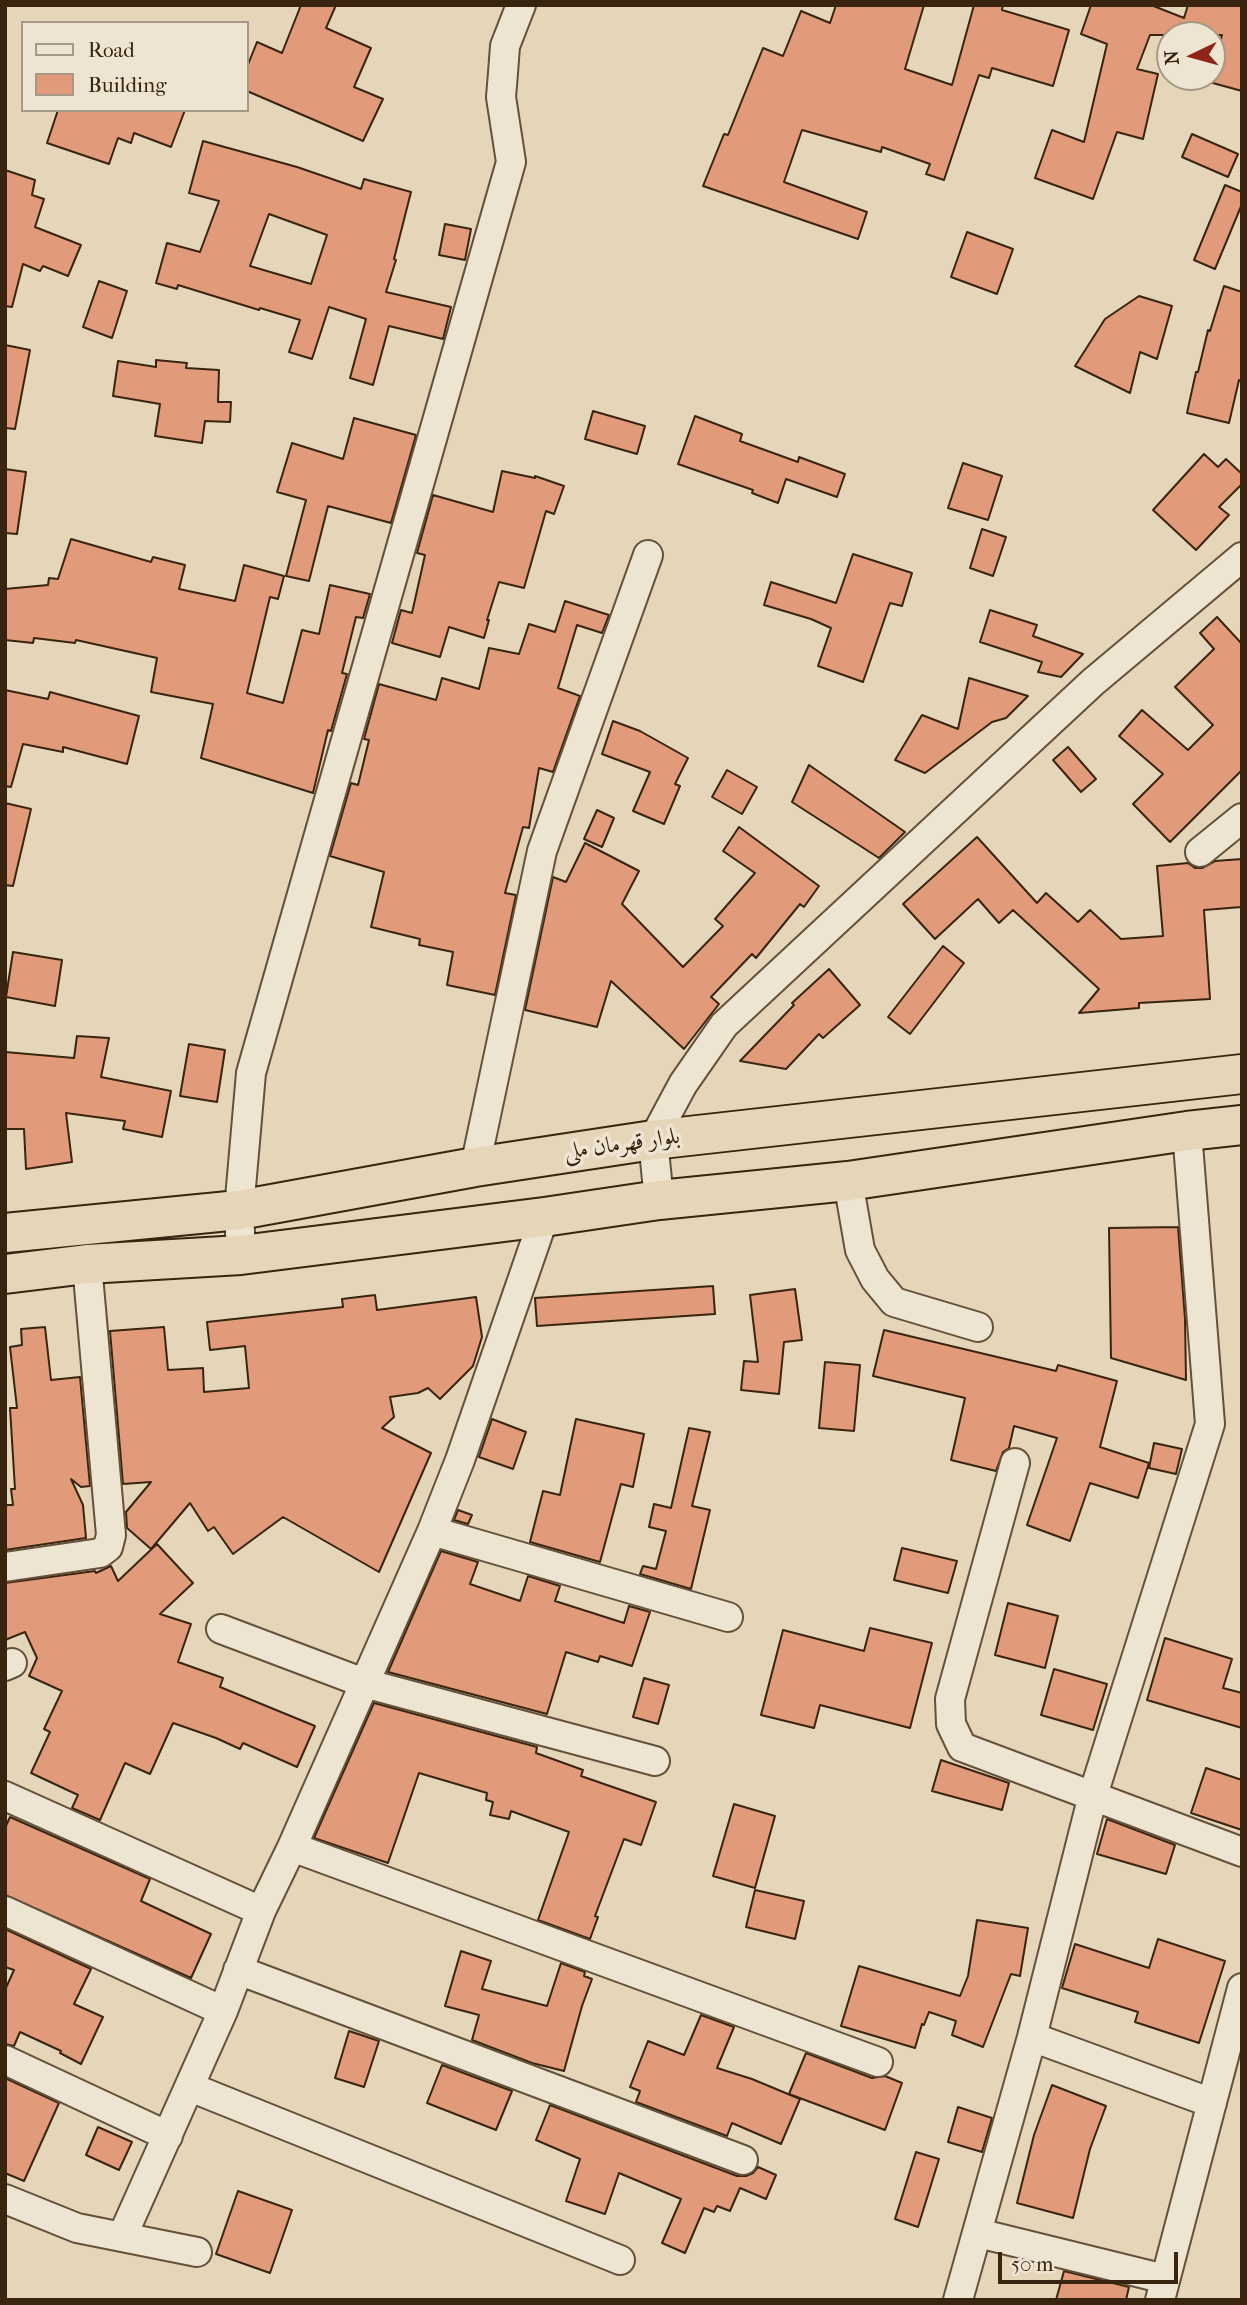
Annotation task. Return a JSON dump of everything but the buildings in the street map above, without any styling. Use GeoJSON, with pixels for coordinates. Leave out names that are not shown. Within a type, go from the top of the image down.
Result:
{"type":"FeatureCollection","features":[{"type":"Feature","properties":{"kind":"highway","name":"بلوار قهرمان ملی"},"geometry":{"type":"LineString","coordinates":[[5,1233],[239,1210],[475,1167],[653,1140],[1242,1074]]}},
{"type":"Feature","properties":{"kind":"highway"},"geometry":{"type":"LineString","coordinates":[[5,1274],[87,1264],[241,1255],[659,1200],[848,1181],[1242,1125]]}},
{"type":"Feature","properties":{"kind":"street"},"geometry":{"type":"LineString","coordinates":[[241,1255],[239,1210],[251,1073],[511,162],[502,97],[503,73],[505,46],[521,5]]}},
{"type":"Feature","properties":{"kind":"street"},"geometry":{"type":"LineString","coordinates":[[475,1167],[542,851],[648,555]]}},
{"type":"Feature","properties":{"kind":"street"},"geometry":{"type":"LineString","coordinates":[[659,1200],[653,1140],[683,1084],[724,1025],[1093,682],[1242,557]]}},
{"type":"Feature","properties":{"kind":"street"},"geometry":{"type":"LineString","coordinates":[[1200,852],[1242,818]]}},
{"type":"Feature","properties":{"kind":"street"},"geometry":{"type":"LineString","coordinates":[[958,2300],[1032,2037],[1093,1795],[1210,1424],[1187,1131]]}},
{"type":"Feature","properties":{"kind":"street"},"geometry":{"type":"LineString","coordinates":[[848,1181],[860,1250],[875,1279],[894,1302],[978,1327]]}},
{"type":"Feature","properties":{"kind":"street"},"geometry":{"type":"LineString","coordinates":[[122,2237],[223,2011],[261,1911],[432,1531],[460,1460],[544,1217]]}},
{"type":"Feature","properties":{"kind":"street"},"geometry":{"type":"LineString","coordinates":[[5,1567],[100,1553],[108,1547],[110,1523],[87,1264]]}},
{"type":"Feature","properties":{"kind":"street"},"geometry":{"type":"LineString","coordinates":[[1016,1463],[950,1699],[951,1724],[962,1747],[1242,1852]]}},
{"type":"Feature","properties":{"kind":"street"},"geometry":{"type":"LineString","coordinates":[[432,1531],[728,1617]]}},
{"type":"Feature","properties":{"kind":"street"},"geometry":{"type":"LineString","coordinates":[[221,1629],[364,1682],[655,1762]]}},
{"type":"Feature","properties":{"kind":"street"},"geometry":{"type":"LineString","coordinates":[[5,1796],[261,1911]]}},
{"type":"Feature","properties":{"kind":"street"},"geometry":{"type":"LineString","coordinates":[[292,1847],[878,2062]]}},
{"type":"Feature","properties":{"kind":"street"},"geometry":{"type":"LineString","coordinates":[[5,1912],[223,2011]]}},
{"type":"Feature","properties":{"kind":"street"},"geometry":{"type":"LineString","coordinates":[[238,1970],[743,2160]]}},
{"type":"Feature","properties":{"kind":"street"},"geometry":{"type":"LineString","coordinates":[[978,2233],[1162,2290],[1242,1988]]}},
{"type":"Feature","properties":{"kind":"street"},"geometry":{"type":"LineString","coordinates":[[1032,2037],[1212,2103]]}},
{"type":"Feature","properties":{"kind":"street"},"geometry":{"type":"LineString","coordinates":[[5,2060],[168,2136]]}},
{"type":"Feature","properties":{"kind":"street"},"geometry":{"type":"LineString","coordinates":[[190,2087],[620,2260]]}},
{"type":"Feature","properties":{"kind":"street"},"geometry":{"type":"LineString","coordinates":[[5,2199],[77,2228],[197,2252]]}}]}
